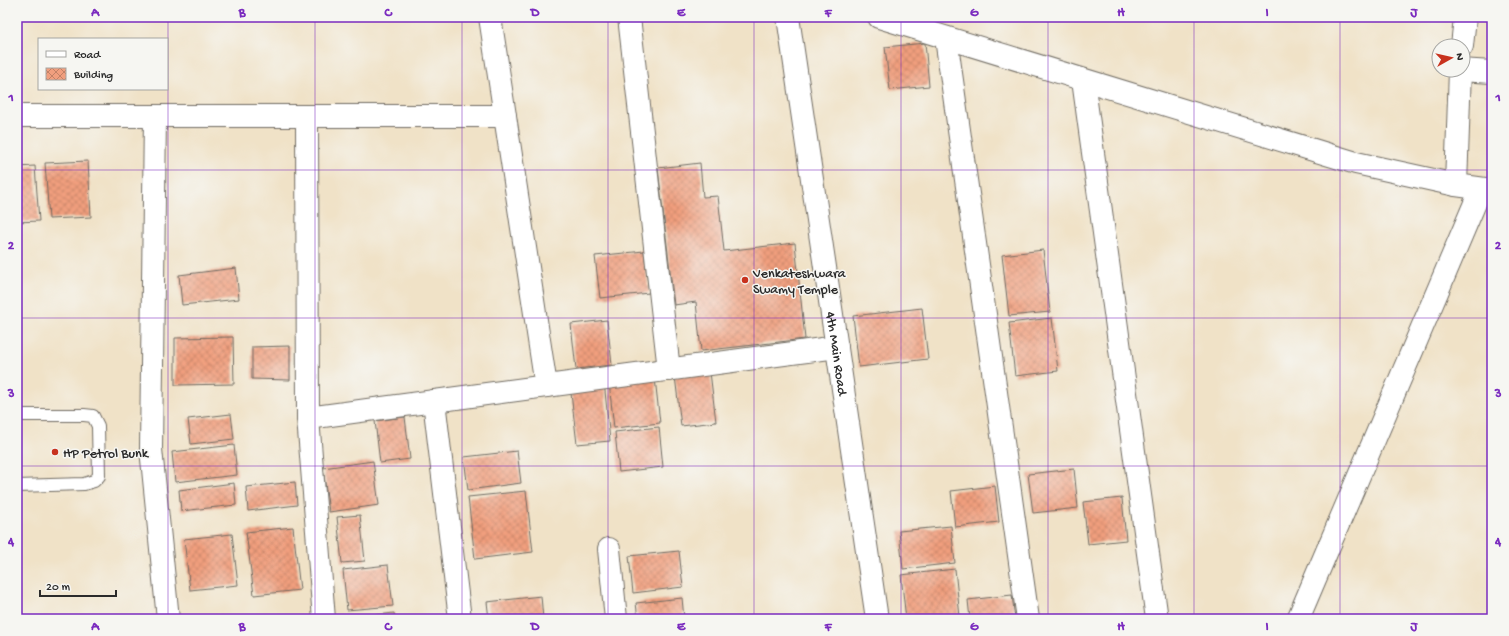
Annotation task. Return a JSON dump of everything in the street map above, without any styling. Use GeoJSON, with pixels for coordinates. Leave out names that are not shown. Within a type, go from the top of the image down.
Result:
{"type":"FeatureCollection","features":[{"type":"Feature","properties":{"kind":"street"},"geometry":{"type":"LineString","coordinates":[[490,17],[546,386]]}},
{"type":"Feature","properties":{"kind":"street"},"geometry":{"type":"LineString","coordinates":[[629,17],[670,370]]}},
{"type":"Feature","properties":{"kind":"street","name":"4th Main Road"},"geometry":{"type":"LineString","coordinates":[[788,17],[877,619]]}},
{"type":"Feature","properties":{"kind":"street"},"geometry":{"type":"LineString","coordinates":[[879,17],[1356,163],[1456,185],[1486,189],[1298,619]]}},
{"type":"Feature","properties":{"kind":"street"},"geometry":{"type":"LineString","coordinates":[[1463,38],[1465,17]]}},
{"type":"Feature","properties":{"kind":"street"},"geometry":{"type":"LineString","coordinates":[[946,38],[1028,619]]}},
{"type":"Feature","properties":{"kind":"street"},"geometry":{"type":"LineString","coordinates":[[1471,71],[1492,72]]}},
{"type":"Feature","properties":{"kind":"street"},"geometry":{"type":"LineString","coordinates":[[1456,185],[1460,78]]}},
{"type":"Feature","properties":{"kind":"street"},"geometry":{"type":"LineString","coordinates":[[1083,80],[1157,619]]}},
{"type":"Feature","properties":{"kind":"street"},"geometry":{"type":"LineString","coordinates":[[17,116],[505,116]]}},
{"type":"Feature","properties":{"kind":"street"},"geometry":{"type":"LineString","coordinates":[[155,116],[151,449],[168,619]]}},
{"type":"Feature","properties":{"kind":"street"},"geometry":{"type":"LineString","coordinates":[[307,116],[308,418],[324,619]]}},
{"type":"Feature","properties":{"kind":"street"},"geometry":{"type":"LineString","coordinates":[[308,418],[837,347]]}},
{"type":"Feature","properties":{"kind":"street"},"geometry":{"type":"LineString","coordinates":[[434,401],[460,619]]}},
{"type":"Feature","properties":{"kind":"street"},"geometry":{"type":"LineString","coordinates":[[608,549],[616,619]]}},
{"type":"Feature","properties":{"kind":"lane"},"geometry":{"type":"LineString","coordinates":[[17,415],[93,416],[98,426],[99,476],[94,481],[84,484],[17,486]]}},
{"type":"Feature","properties":{"kind":"building"},"geometry":{"type":"Polygon","coordinates":[[[925,43],[929,86],[890,90],[885,47],[925,43]]]}},
{"type":"Feature","properties":{"kind":"building"},"geometry":{"type":"Polygon","coordinates":[[[88,161],[91,217],[49,219],[45,163],[88,161]]]}},
{"type":"Feature","properties":{"kind":"building"},"geometry":{"type":"Polygon","coordinates":[[[700,163],[703,197],[718,196],[724,251],[795,243],[805,339],[701,351],[696,302],[674,305],[658,168],[700,163]]]}},
{"type":"Feature","properties":{"kind":"building"},"geometry":{"type":"Polygon","coordinates":[[[35,166],[39,221],[17,222],[17,167],[35,166]]]}},
{"type":"Feature","properties":{"kind":"building"},"geometry":{"type":"Polygon","coordinates":[[[1043,250],[1050,312],[1009,316],[1002,255],[1043,250]]]}},
{"type":"Feature","properties":{"kind":"building"},"geometry":{"type":"Polygon","coordinates":[[[644,251],[649,293],[600,298],[595,256],[644,251]]]}},
{"type":"Feature","properties":{"kind":"building"},"geometry":{"type":"Polygon","coordinates":[[[236,268],[239,299],[182,305],[179,275],[236,268]]]}},
{"type":"Feature","properties":{"kind":"building"},"geometry":{"type":"Polygon","coordinates":[[[922,308],[928,359],[859,367],[853,316],[922,308]]]}},
{"type":"Feature","properties":{"kind":"building"},"geometry":{"type":"Polygon","coordinates":[[[1052,318],[1058,371],[1015,376],[1009,323],[1052,318]]]}},
{"type":"Feature","properties":{"kind":"building"},"geometry":{"type":"Polygon","coordinates":[[[607,320],[612,365],[576,369],[571,324],[607,320]]]}},
{"type":"Feature","properties":{"kind":"building"},"geometry":{"type":"Polygon","coordinates":[[[233,337],[234,384],[175,385],[175,338],[233,337]]]}},
{"type":"Feature","properties":{"kind":"building"},"geometry":{"type":"Polygon","coordinates":[[[290,346],[290,380],[252,379],[252,347],[290,346]]]}},
{"type":"Feature","properties":{"kind":"building"},"geometry":{"type":"Polygon","coordinates":[[[710,372],[716,422],[681,426],[675,376],[710,372]]]}},
{"type":"Feature","properties":{"kind":"building"},"geometry":{"type":"Polygon","coordinates":[[[655,378],[660,423],[614,428],[609,383],[655,378]]]}},
{"type":"Feature","properties":{"kind":"building"},"geometry":{"type":"Polygon","coordinates":[[[604,381],[610,441],[577,444],[570,385],[604,381]]]}},
{"type":"Feature","properties":{"kind":"building"},"geometry":{"type":"Polygon","coordinates":[[[231,414],[234,439],[191,444],[188,419],[231,414]]]}},
{"type":"Feature","properties":{"kind":"building"},"geometry":{"type":"Polygon","coordinates":[[[405,417],[410,459],[380,463],[375,421],[405,417]]]}},
{"type":"Feature","properties":{"kind":"building"},"geometry":{"type":"Polygon","coordinates":[[[659,427],[663,467],[619,472],[615,432],[659,427]]]}},
{"type":"Feature","properties":{"kind":"building"},"geometry":{"type":"Polygon","coordinates":[[[234,445],[237,475],[175,482],[172,452],[234,445]]]}},
{"type":"Feature","properties":{"kind":"building"},"geometry":{"type":"Polygon","coordinates":[[[517,451],[521,483],[468,490],[464,457],[517,451]]]}},
{"type":"Feature","properties":{"kind":"building"},"geometry":{"type":"Polygon","coordinates":[[[373,461],[379,505],[329,512],[323,468],[373,461]]]}},
{"type":"Feature","properties":{"kind":"building"},"geometry":{"type":"Polygon","coordinates":[[[1074,469],[1078,508],[1033,513],[1028,474],[1074,469]]]}},
{"type":"Feature","properties":{"kind":"building"},"geometry":{"type":"Polygon","coordinates":[[[295,482],[297,505],[248,511],[246,487],[295,482]]]}},
{"type":"Feature","properties":{"kind":"building"},"geometry":{"type":"Polygon","coordinates":[[[234,483],[236,505],[181,511],[179,490],[234,483]]]}},
{"type":"Feature","properties":{"kind":"building"},"geometry":{"type":"Polygon","coordinates":[[[995,486],[999,522],[955,527],[951,491],[995,486]]]}},
{"type":"Feature","properties":{"kind":"building"},"geometry":{"type":"Polygon","coordinates":[[[526,491],[533,552],[475,559],[468,497],[526,491]]]}},
{"type":"Feature","properties":{"kind":"building"},"geometry":{"type":"Polygon","coordinates":[[[1122,498],[1126,540],[1088,544],[1083,502],[1122,498]]]}},
{"type":"Feature","properties":{"kind":"building"},"geometry":{"type":"Polygon","coordinates":[[[360,515],[365,561],[342,563],[337,517],[360,515]]]}},
{"type":"Feature","properties":{"kind":"building"},"geometry":{"type":"Polygon","coordinates":[[[951,526],[955,563],[903,569],[899,531],[951,526]]]}},
{"type":"Feature","properties":{"kind":"building"},"geometry":{"type":"Polygon","coordinates":[[[293,527],[300,590],[254,595],[246,532],[293,527]]]}},
{"type":"Feature","properties":{"kind":"building"},"geometry":{"type":"Polygon","coordinates":[[[232,534],[238,585],[190,590],[184,539],[232,534]]]}},
{"type":"Feature","properties":{"kind":"building"},"geometry":{"type":"Polygon","coordinates":[[[679,551],[683,587],[633,593],[629,556],[679,551]]]}},
{"type":"Feature","properties":{"kind":"building"},"geometry":{"type":"Polygon","coordinates":[[[388,565],[393,606],[347,610],[343,570],[388,565]]]}},
{"type":"Feature","properties":{"kind":"building"},"geometry":{"type":"Polygon","coordinates":[[[955,569],[960,617],[906,619],[901,575],[955,569]]]}},
{"type":"Feature","properties":{"kind":"building"},"geometry":{"type":"Polygon","coordinates":[[[1012,595],[1015,619],[970,619],[968,600],[1012,595]]]}},
{"type":"Feature","properties":{"kind":"building"},"geometry":{"type":"Polygon","coordinates":[[[541,596],[543,619],[489,619],[487,602],[541,596]]]}},
{"type":"Feature","properties":{"kind":"building"},"geometry":{"type":"Polygon","coordinates":[[[682,598],[684,619],[638,619],[636,603],[682,598]]]}},
{"type":"Feature","properties":{"kind":"building"},"geometry":{"type":"Polygon","coordinates":[[[394,613],[395,619],[351,619],[351,618],[394,613]]]}},
{"type":"Feature","properties":{"kind":"place","name":"Venkateshwara Swamy Temple"},"geometry":{"type":"Point","coordinates":[745,280]}},
{"type":"Feature","properties":{"kind":"place","name":"HP Petrol Bunk"},"geometry":{"type":"Point","coordinates":[55,452]}}]}
